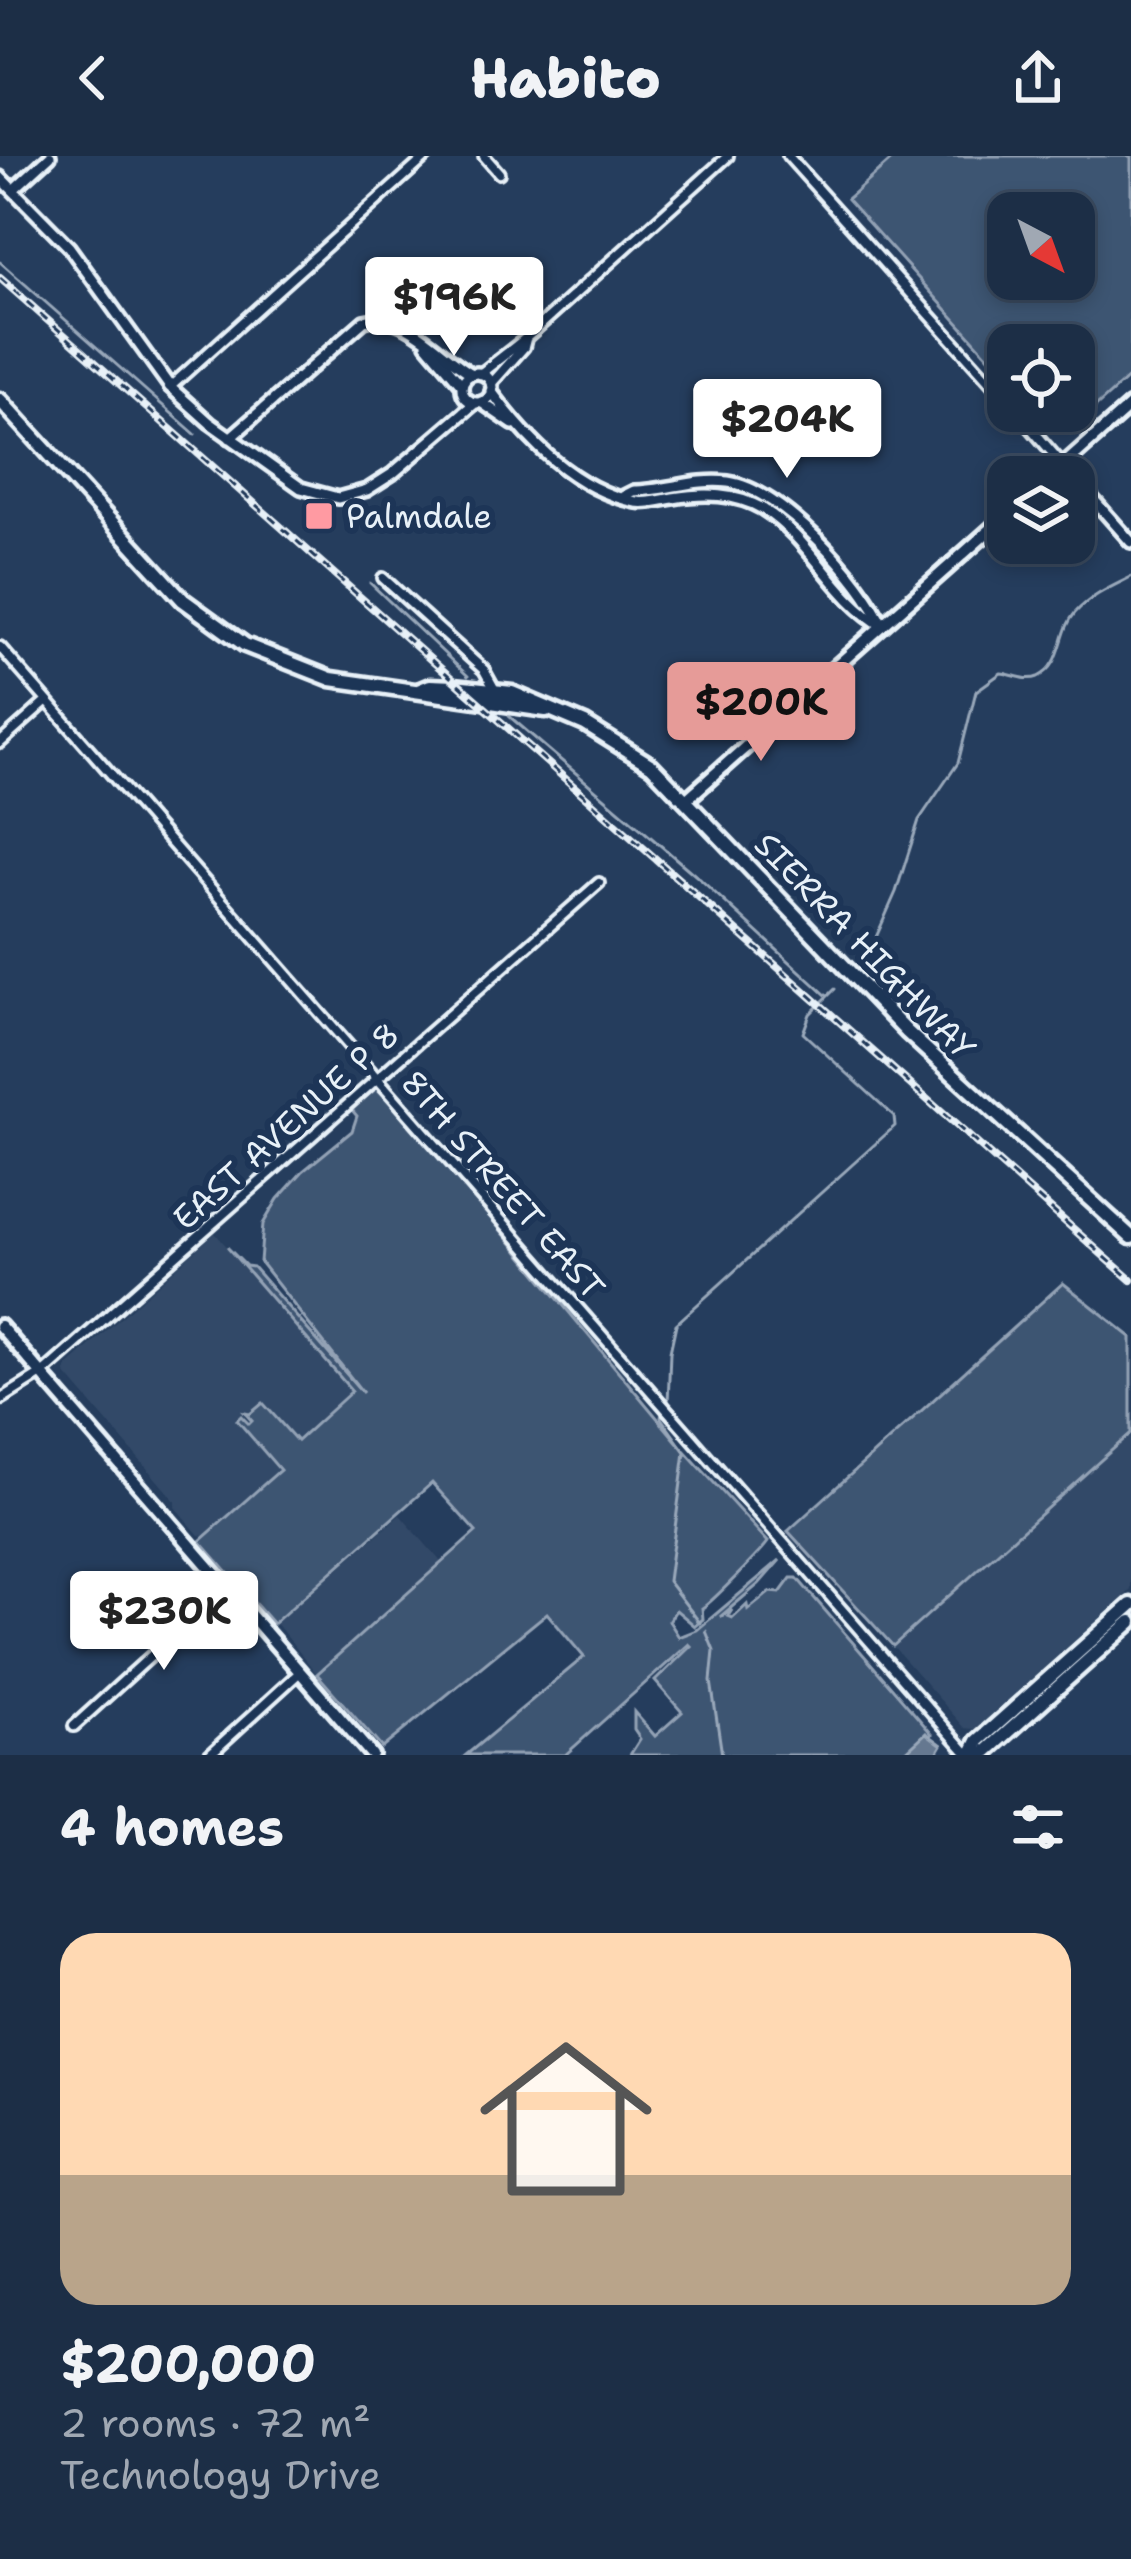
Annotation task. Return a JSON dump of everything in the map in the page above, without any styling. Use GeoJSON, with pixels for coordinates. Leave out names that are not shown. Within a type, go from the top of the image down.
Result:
{"type":"FeatureCollection","features":[{"type":"Feature","properties":{"kind":"main road","name":"SIERRA HIGHWAY"},"geometry":{"type":"LineString","coordinates":[[0,400],[170,586],[214,625],[282,663],[331,680],[550,710]]}},
{"type":"Feature","properties":{"kind":"main road"},"geometry":{"type":"LineString","coordinates":[[1074,456],[1131,405]]}},
{"type":"Feature","properties":{"kind":"main road"},"geometry":{"type":"LineString","coordinates":[[687,799],[987,533]]}},
{"type":"Feature","properties":{"kind":"main road","name":"SIERRA HIGHWAY"},"geometry":{"type":"LineString","coordinates":[[418,692],[430,686],[495,691],[535,701],[633,752],[687,799],[908,1033],[1131,1237]]}},
{"type":"Feature","properties":{"kind":"main road"},"geometry":{"type":"LineString","coordinates":[[0,1326],[372,1755]]}},
{"type":"Feature","properties":{"kind":"main road"},"geometry":{"type":"LineString","coordinates":[[972,1755],[979,1741],[1131,1605]]}},
{"type":"Feature","properties":{"kind":"main road"},"geometry":{"type":"LineString","coordinates":[[972,1755],[987,1751],[1131,1622]]}},
{"type":"Feature","properties":{"kind":"street"},"geometry":{"type":"LineString","coordinates":[[14,189],[50,156]]}},
{"type":"Feature","properties":{"kind":"street"},"geometry":{"type":"LineString","coordinates":[[170,387],[427,156]]}},
{"type":"Feature","properties":{"kind":"street"},"geometry":{"type":"LineString","coordinates":[[484,156],[499,173]]}},
{"type":"Feature","properties":{"kind":"street"},"geometry":{"type":"LineString","coordinates":[[462,386],[526,338],[728,156]]}},
{"type":"Feature","properties":{"kind":"street"},"geometry":{"type":"LineString","coordinates":[[788,156],[987,379]]}},
{"type":"Feature","properties":{"kind":"street"},"geometry":{"type":"LineString","coordinates":[[0,177],[69,247],[170,387],[230,438],[301,488],[338,498],[377,484],[478,402],[524,347],[526,338]]}},
{"type":"Feature","properties":{"kind":"street"},"geometry":{"type":"LineString","coordinates":[[230,438],[364,321],[389,318],[476,374],[523,430],[576,479],[623,496],[701,481],[744,485],[769,496],[795,516],[873,605],[883,626]]}},
{"type":"Feature","properties":{"kind":"street"},"geometry":{"type":"LineString","coordinates":[[427,344],[462,386],[466,398],[523,430]]}},
{"type":"Feature","properties":{"kind":"street"},"geometry":{"type":"LineString","coordinates":[[1035,432],[1056,456]]}},
{"type":"Feature","properties":{"kind":"street"},"geometry":{"type":"LineString","coordinates":[[1095,501],[1131,542]]}},
{"type":"Feature","properties":{"kind":"street"},"geometry":{"type":"LineString","coordinates":[[382,578],[484,670],[495,691]]}},
{"type":"Feature","properties":{"kind":"street","name":"8TH STREET EAST"},"geometry":{"type":"LineString","coordinates":[[0,647],[972,1755]]}},
{"type":"Feature","properties":{"kind":"street"},"geometry":{"type":"LineString","coordinates":[[0,743],[47,701]]}},
{"type":"Feature","properties":{"kind":"street","name":"EAST AVENUE P 8"},"geometry":{"type":"LineString","coordinates":[[0,1400],[43,1373],[599,883]]}},
{"type":"Feature","properties":{"kind":"street"},"geometry":{"type":"LineString","coordinates":[[74,1726],[227,1587]]}},
{"type":"Feature","properties":{"kind":"street"},"geometry":{"type":"LineString","coordinates":[[208,1755],[300,1672]]}},
{"type":"Feature","properties":{"kind":"shaded area"},"geometry":{"type":"Polygon","coordinates":[[[896,156],[1131,156],[1131,375],[1095,408],[1095,324],[987,324],[987,355],[847,199],[896,156]]]}},
{"type":"Feature","properties":{"kind":"shaded area"},"geometry":{"type":"Polygon","coordinates":[[[375,1087],[397,1106],[684,1450],[768,1542],[702,1608],[703,1619],[695,1626],[676,1610],[669,1621],[679,1637],[697,1630],[780,1560],[720,1617],[732,1610],[728,1616],[733,1618],[770,1592],[780,1593],[791,1578],[797,1578],[932,1734],[916,1755],[630,1755],[640,1739],[634,1730],[634,1712],[655,1736],[682,1712],[655,1681],[689,1644],[565,1755],[466,1755],[584,1657],[547,1613],[382,1748],[317,1674],[476,1532],[432,1483],[273,1624],[200,1541],[280,1470],[237,1420],[241,1416],[249,1424],[252,1421],[245,1413],[263,1403],[297,1441],[352,1391],[227,1247],[253,1267],[363,1393],[260,1262],[263,1224],[278,1199],[303,1171],[352,1131],[357,1116],[352,1110],[375,1087]]]}},
{"type":"Feature","properties":{"kind":"shaded area"},"geometry":{"type":"Polygon","coordinates":[[[215,1233],[353,1391],[296,1441],[249,1415],[237,1419],[280,1470],[205,1536],[199,1535],[65,1373],[67,1366],[215,1233]]]}},
{"type":"Feature","properties":{"kind":"shaded area"},"geometry":{"type":"Polygon","coordinates":[[[1063,1283],[1131,1337],[1131,1433],[893,1646],[788,1531],[1063,1283]]]}},
{"type":"Feature","properties":{"kind":"shaded area"},"geometry":{"type":"Polygon","coordinates":[[[1131,1433],[1131,1590],[975,1729],[965,1728],[893,1646],[1131,1433]]]}},
{"type":"Feature","properties":{"kind":"shaded area"},"geometry":{"type":"Polygon","coordinates":[[[400,1515],[442,1563],[317,1674],[276,1623],[400,1515]]]}},
{"type":"Feature","properties":{"kind":"shaded area"},"geometry":{"type":"Polygon","coordinates":[[[926,1733],[942,1745],[936,1755],[902,1755],[926,1733]]]}},
{"type":"Feature","properties":{"kind":"waterway"},"geometry":{"type":"LineString","coordinates":[[0,262],[195,434]]}},
{"type":"Feature","properties":{"kind":"waterway"},"geometry":{"type":"LineString","coordinates":[[866,960],[896,892],[919,820],[958,763],[976,691],[1001,673],[1029,679],[1046,672],[1075,613],[1131,577]]}},
{"type":"Feature","properties":{"kind":"waterway"},"geometry":{"type":"LineString","coordinates":[[370,583],[468,676]]}},
{"type":"Feature","properties":{"kind":"waterway"},"geometry":{"type":"LineString","coordinates":[[509,716],[701,880],[826,995]]}},
{"type":"Feature","properties":{"kind":"waterway"},"geometry":{"type":"LineString","coordinates":[[668,1404],[676,1324],[895,1126],[894,1116],[803,1033],[810,1014],[835,989]]}},
{"type":"Feature","properties":{"kind":"waterway"},"geometry":{"type":"LineString","coordinates":[[662,1411],[661,1418],[685,1452],[668,1581],[700,1623]]}},
{"type":"Feature","properties":{"kind":"waterway"},"geometry":{"type":"LineString","coordinates":[[706,1631],[714,1651],[711,1681],[722,1755]]}},
{"type":"Feature","properties":{"kind":"railway"},"geometry":{"type":"LineString","coordinates":[[0,278],[1131,1280]]}},
{"type":"Feature","properties":{"kind":"place","name":"Palmdale"},"geometry":{"type":"Point","coordinates":[319,516]}}]}
